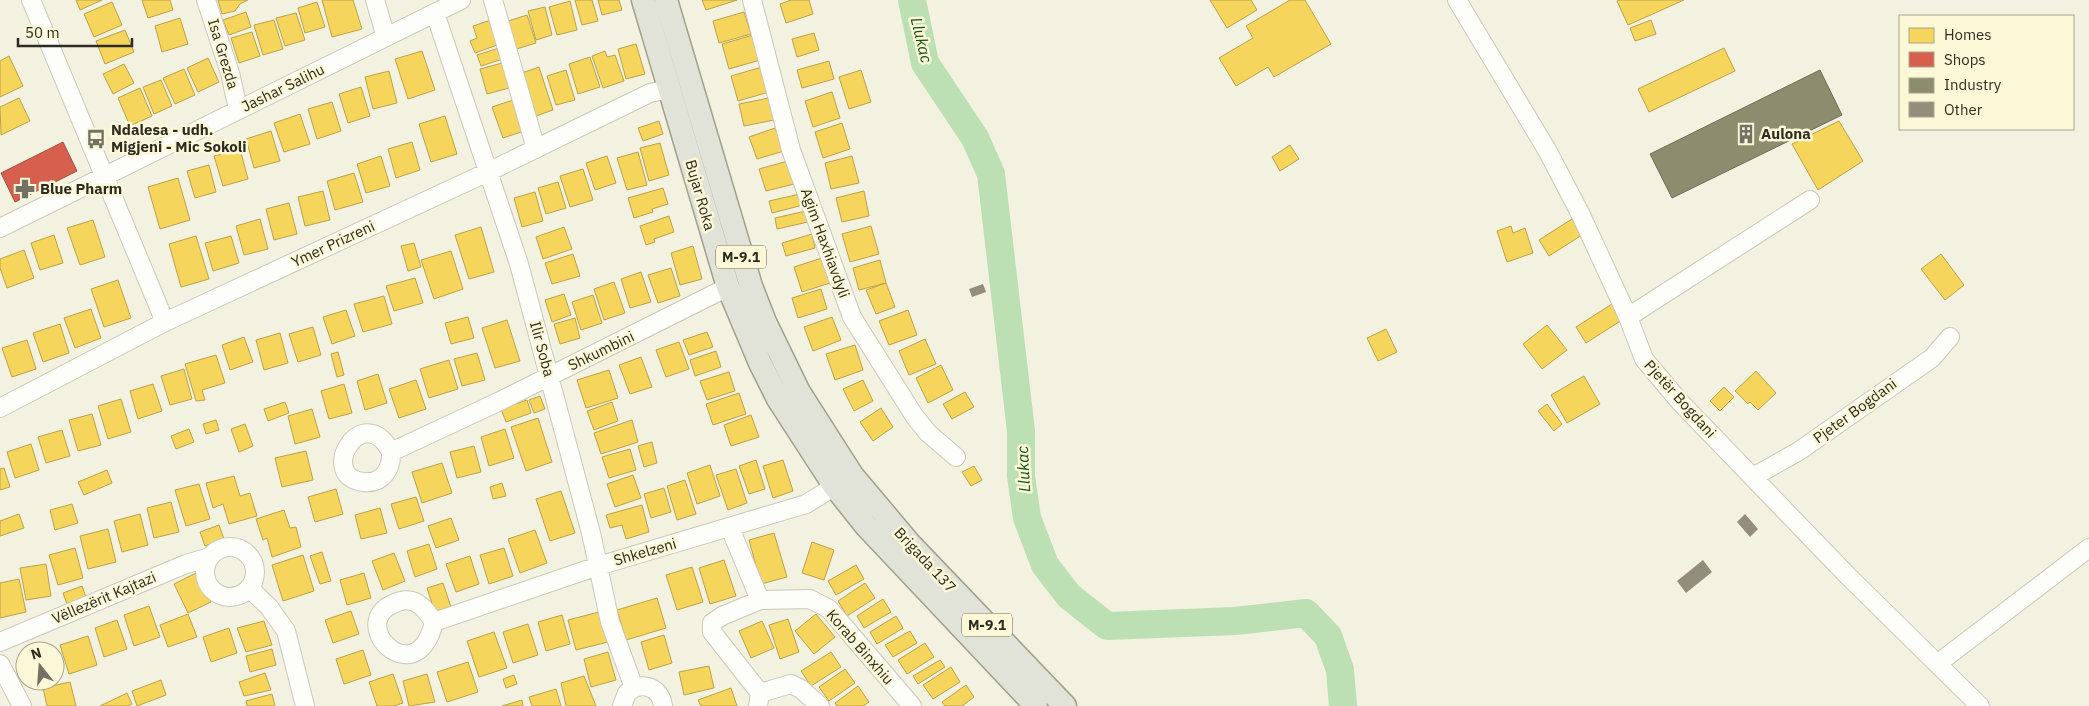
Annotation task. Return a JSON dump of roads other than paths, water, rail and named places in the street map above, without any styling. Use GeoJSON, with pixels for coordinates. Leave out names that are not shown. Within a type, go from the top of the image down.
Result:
{"type":"FeatureCollection","features":[{"type":"Feature","properties":{"kind":"main road","name":"Bujar Roka"},"geometry":{"type":"LineString","coordinates":[[643,0],[728,287],[756,355],[778,399],[843,481]]}},
{"type":"Feature","properties":{"kind":"main road","name":"Bujar Roka"},"geometry":{"type":"LineString","coordinates":[[666,0],[739,249],[765,322],[843,481]]}},
{"type":"Feature","properties":{"kind":"main road","name":"Brigada 137"},"geometry":{"type":"LineString","coordinates":[[843,481],[884,546],[1036,706]]}},
{"type":"Feature","properties":{"kind":"main road","name":"Brigada 137"},"geometry":{"type":"LineString","coordinates":[[843,481],[910,544],[1065,706]]}},
{"type":"Feature","properties":{"kind":"street"},"geometry":{"type":"LineString","coordinates":[[31,0],[106,175],[166,322]]}},
{"type":"Feature","properties":{"kind":"street","name":"Isa Grezda"},"geometry":{"type":"LineString","coordinates":[[206,0],[230,72],[238,109]]}},
{"type":"Feature","properties":{"kind":"street"},"geometry":{"type":"LineString","coordinates":[[375,0],[386,37]]}},
{"type":"Feature","properties":{"kind":"street","name":"Jashar Salihu"},"geometry":{"type":"LineString","coordinates":[[0,228],[42,209],[238,109],[461,0]]}},
{"type":"Feature","properties":{"kind":"street"},"geometry":{"type":"LineString","coordinates":[[493,0],[536,149]]}},
{"type":"Feature","properties":{"kind":"street","name":"Agim Haxhiavdyli"},"geometry":{"type":"LineString","coordinates":[[752,0],[791,150],[852,317],[915,417],[928,433],[956,457]]}},
{"type":"Feature","properties":{"kind":"street","name":"Pjetër Bogdani"},"geometry":{"type":"LineString","coordinates":[[1457,0],[1547,150],[1581,215],[1628,317],[1644,359],[1680,402],[1980,706]]}},
{"type":"Feature","properties":{"kind":"street","name":"Ilir Soba"},"geometry":{"type":"LineString","coordinates":[[435,13],[519,264],[591,533],[610,622],[634,688]]}},
{"type":"Feature","properties":{"kind":"street","name":"Ymer Prizreni"},"geometry":{"type":"LineString","coordinates":[[0,408],[166,322],[488,172],[650,93],[669,89]]}},
{"type":"Feature","properties":{"kind":"street"},"geometry":{"type":"LineString","coordinates":[[1628,317],[1810,200]]}},
{"type":"Feature","properties":{"kind":"street","name":"Shkumbini"},"geometry":{"type":"LineString","coordinates":[[391,452],[550,376],[728,287]]}},
{"type":"Feature","properties":{"kind":"street","name":"Pjeter Bogdani"},"geometry":{"type":"LineString","coordinates":[[1753,477],[1799,450],[1932,358],[1950,337]]}},
{"type":"Feature","properties":{"kind":"street","name":"Shkelzeni"},"geometry":{"type":"LineString","coordinates":[[434,622],[598,566],[806,504],[843,481]]}},
{"type":"Feature","properties":{"kind":"street"},"geometry":{"type":"LineString","coordinates":[[730,528],[760,600],[722,616],[712,623],[712,632],[759,700],[791,684],[801,689],[820,706]]}},
{"type":"Feature","properties":{"kind":"street","name":"Vëllezërit Kajtazi"},"geometry":{"type":"LineString","coordinates":[[0,642],[186,564],[210,557],[217,550],[226,548],[236,548],[244,552],[254,565],[255,574],[249,588]]}},
{"type":"Feature","properties":{"kind":"street"},"geometry":{"type":"LineString","coordinates":[[1937,664],[2089,548]]}},
{"type":"Feature","properties":{"kind":"street"},"geometry":{"type":"LineString","coordinates":[[210,557],[205,566],[204,575],[208,586],[216,594],[226,598],[237,597],[249,588],[269,607],[286,630],[305,706]]}},
{"type":"Feature","properties":{"kind":"street","name":"Korab Binxhiu"},"geometry":{"type":"LineString","coordinates":[[760,600],[810,599],[829,609],[912,706]]}},
{"type":"Feature","properties":{"kind":"street"},"geometry":{"type":"LineString","coordinates":[[0,664],[22,706]]}},
{"type":"Feature","properties":{"kind":"street"},"geometry":{"type":"LineString","coordinates":[[622,706],[625,696],[634,688],[646,686],[654,689],[662,699],[663,706]]}},
{"type":"Feature","properties":{"kind":"waterway","name":"Llukac"},"geometry":{"type":"LineString","coordinates":[[912,0],[925,63],[975,138],[991,174],[1021,431],[1021,476],[1027,518],[1045,565],[1069,596],[1107,626],[1235,621],[1306,613],[1328,636],[1340,670],[1343,706]]}},
{"type":"Feature","properties":{"kind":"place","name":"Aulona"},"geometry":{"type":"Point","coordinates":[1746,134]}},
{"type":"Feature","properties":{"kind":"place","name":"Ndalesa - udh. Migjeni - Mic Sokoli"},"geometry":{"type":"Point","coordinates":[96,139]}},
{"type":"Feature","properties":{"kind":"place","name":"Blue Pharm"},"geometry":{"type":"Point","coordinates":[25,189]}}]}
